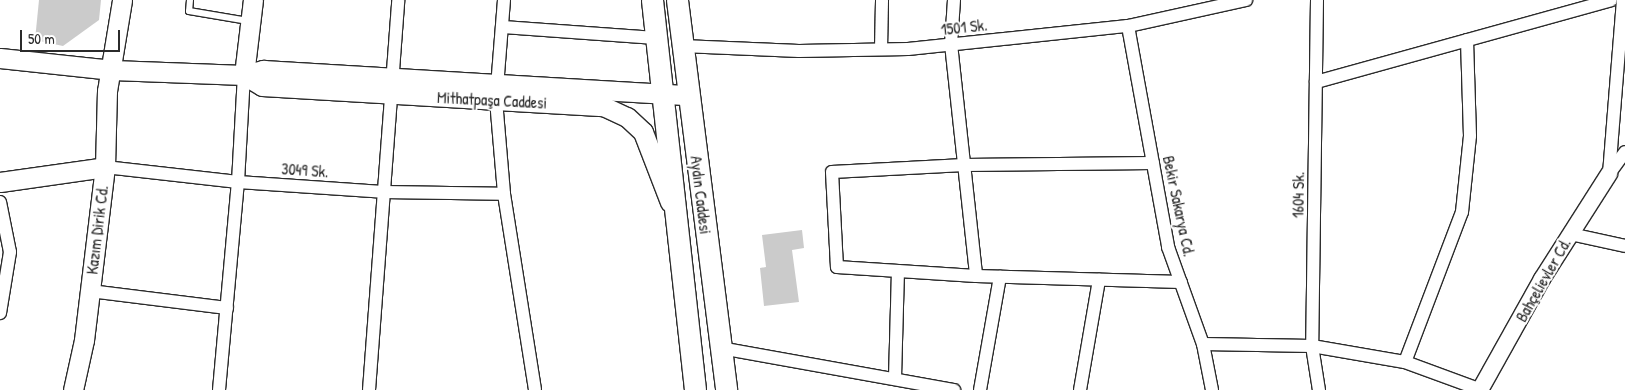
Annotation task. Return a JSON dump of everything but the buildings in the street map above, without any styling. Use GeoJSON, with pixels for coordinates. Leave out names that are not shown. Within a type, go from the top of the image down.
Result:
{"type":"FeatureCollection","features":[{"type":"Feature","properties":{"kind":"highway","name":"Aydın Caddesi"},"geometry":{"type":"LineString","coordinates":[[652,0],[695,390]]}},
{"type":"Feature","properties":{"kind":"highway","name":"Aydın Caddesi"},"geometry":{"type":"LineString","coordinates":[[677,0],[726,390]]}},
{"type":"Feature","properties":{"kind":"main road","name":"Kazım Dirik Cd."},"geometry":{"type":"LineString","coordinates":[[73,390],[90,290],[105,167],[107,91],[112,70],[122,0]]}},
{"type":"Feature","properties":{"kind":"main road"},"geometry":{"type":"LineString","coordinates":[[244,75],[253,0]]}},
{"type":"Feature","properties":{"kind":"main road","name":"Mithatpaşa Caddesi"},"geometry":{"type":"LineString","coordinates":[[0,58],[112,70],[244,75],[262,86],[389,85],[496,92],[662,93],[688,95]]}},
{"type":"Feature","properties":{"kind":"main road","name":"Mithatpaşa Caddesi"},"geometry":{"type":"LineString","coordinates":[[496,92],[604,106],[626,117],[643,132],[676,218]]}},
{"type":"Feature","properties":{"kind":"main road"},"geometry":{"type":"LineString","coordinates":[[0,182],[105,167]]}},
{"type":"Feature","properties":{"kind":"street"},"geometry":{"type":"LineString","coordinates":[[369,390],[384,192],[389,85],[398,0]]}},
{"type":"Feature","properties":{"kind":"street"},"geometry":{"type":"LineString","coordinates":[[504,0],[496,92],[504,194],[535,390]]}},
{"type":"Feature","properties":{"kind":"street"},"geometry":{"type":"LineString","coordinates":[[881,49],[882,0]]}},
{"type":"Feature","properties":{"kind":"street"},"geometry":{"type":"LineString","coordinates":[[954,0],[952,44],[976,276]]}},
{"type":"Feature","properties":{"kind":"street","name":"1501 Sk."},"geometry":{"type":"LineString","coordinates":[[682,46],[799,51],[881,49],[952,44],[1128,26],[1246,0]]}},
{"type":"Feature","properties":{"kind":"street","name":"1604 Sk."},"geometry":{"type":"LineString","coordinates":[[1317,0],[1312,346],[1319,390]]}},
{"type":"Feature","properties":{"kind":"street"},"geometry":{"type":"LineString","coordinates":[[1316,82],[1611,0]]}},
{"type":"Feature","properties":{"kind":"street"},"geometry":{"type":"LineString","coordinates":[[1609,174],[1623,0]]}},
{"type":"Feature","properties":{"kind":"street","name":"Bekir Sakarya Cd."},"geometry":{"type":"LineString","coordinates":[[1128,26],[1168,247],[1202,344],[1212,390]]}},
{"type":"Feature","properties":{"kind":"street"},"geometry":{"type":"LineString","coordinates":[[503,27],[656,38]]}},
{"type":"Feature","properties":{"kind":"street"},"geometry":{"type":"LineString","coordinates":[[1406,362],[1462,212],[1470,136],[1467,40]]}},
{"type":"Feature","properties":{"kind":"street"},"geometry":{"type":"LineString","coordinates":[[219,390],[238,182],[244,75]]}},
{"type":"Feature","properties":{"kind":"street"},"geometry":{"type":"LineString","coordinates":[[1609,174],[1625,152]]}},
{"type":"Feature","properties":{"kind":"street"},"geometry":{"type":"LineString","coordinates":[[1153,163],[964,165],[832,172],[837,268],[1000,277],[1181,282]]}},
{"type":"Feature","properties":{"kind":"street","name":"3049 Sk."},"geometry":{"type":"LineString","coordinates":[[105,167],[238,182],[384,192],[504,194]]}},
{"type":"Feature","properties":{"kind":"street","name":"Bahçelievler Cd."},"geometry":{"type":"LineString","coordinates":[[1481,390],[1570,234],[1609,174]]}},
{"type":"Feature","properties":{"kind":"street"},"geometry":{"type":"LineString","coordinates":[[0,202],[10,252],[0,314]]}},
{"type":"Feature","properties":{"kind":"street"},"geometry":{"type":"LineString","coordinates":[[1570,234],[1625,246]]}},
{"type":"Feature","properties":{"kind":"street"},"geometry":{"type":"LineString","coordinates":[[895,378],[898,271]]}},
{"type":"Feature","properties":{"kind":"street"},"geometry":{"type":"LineString","coordinates":[[980,390],[1000,277]]}},
{"type":"Feature","properties":{"kind":"street"},"geometry":{"type":"LineString","coordinates":[[1080,390],[1099,280]]}},
{"type":"Feature","properties":{"kind":"street"},"geometry":{"type":"LineString","coordinates":[[90,290],[226,308]]}},
{"type":"Feature","properties":{"kind":"street"},"geometry":{"type":"LineString","coordinates":[[1202,344],[1312,346],[1406,362],[1481,390]]}},
{"type":"Feature","properties":{"kind":"street"},"geometry":{"type":"LineString","coordinates":[[720,348],[954,390]]}},
{"type":"Feature","properties":{"kind":"lane"},"geometry":{"type":"LineString","coordinates":[[190,0],[188,11],[250,21]]}}]}
